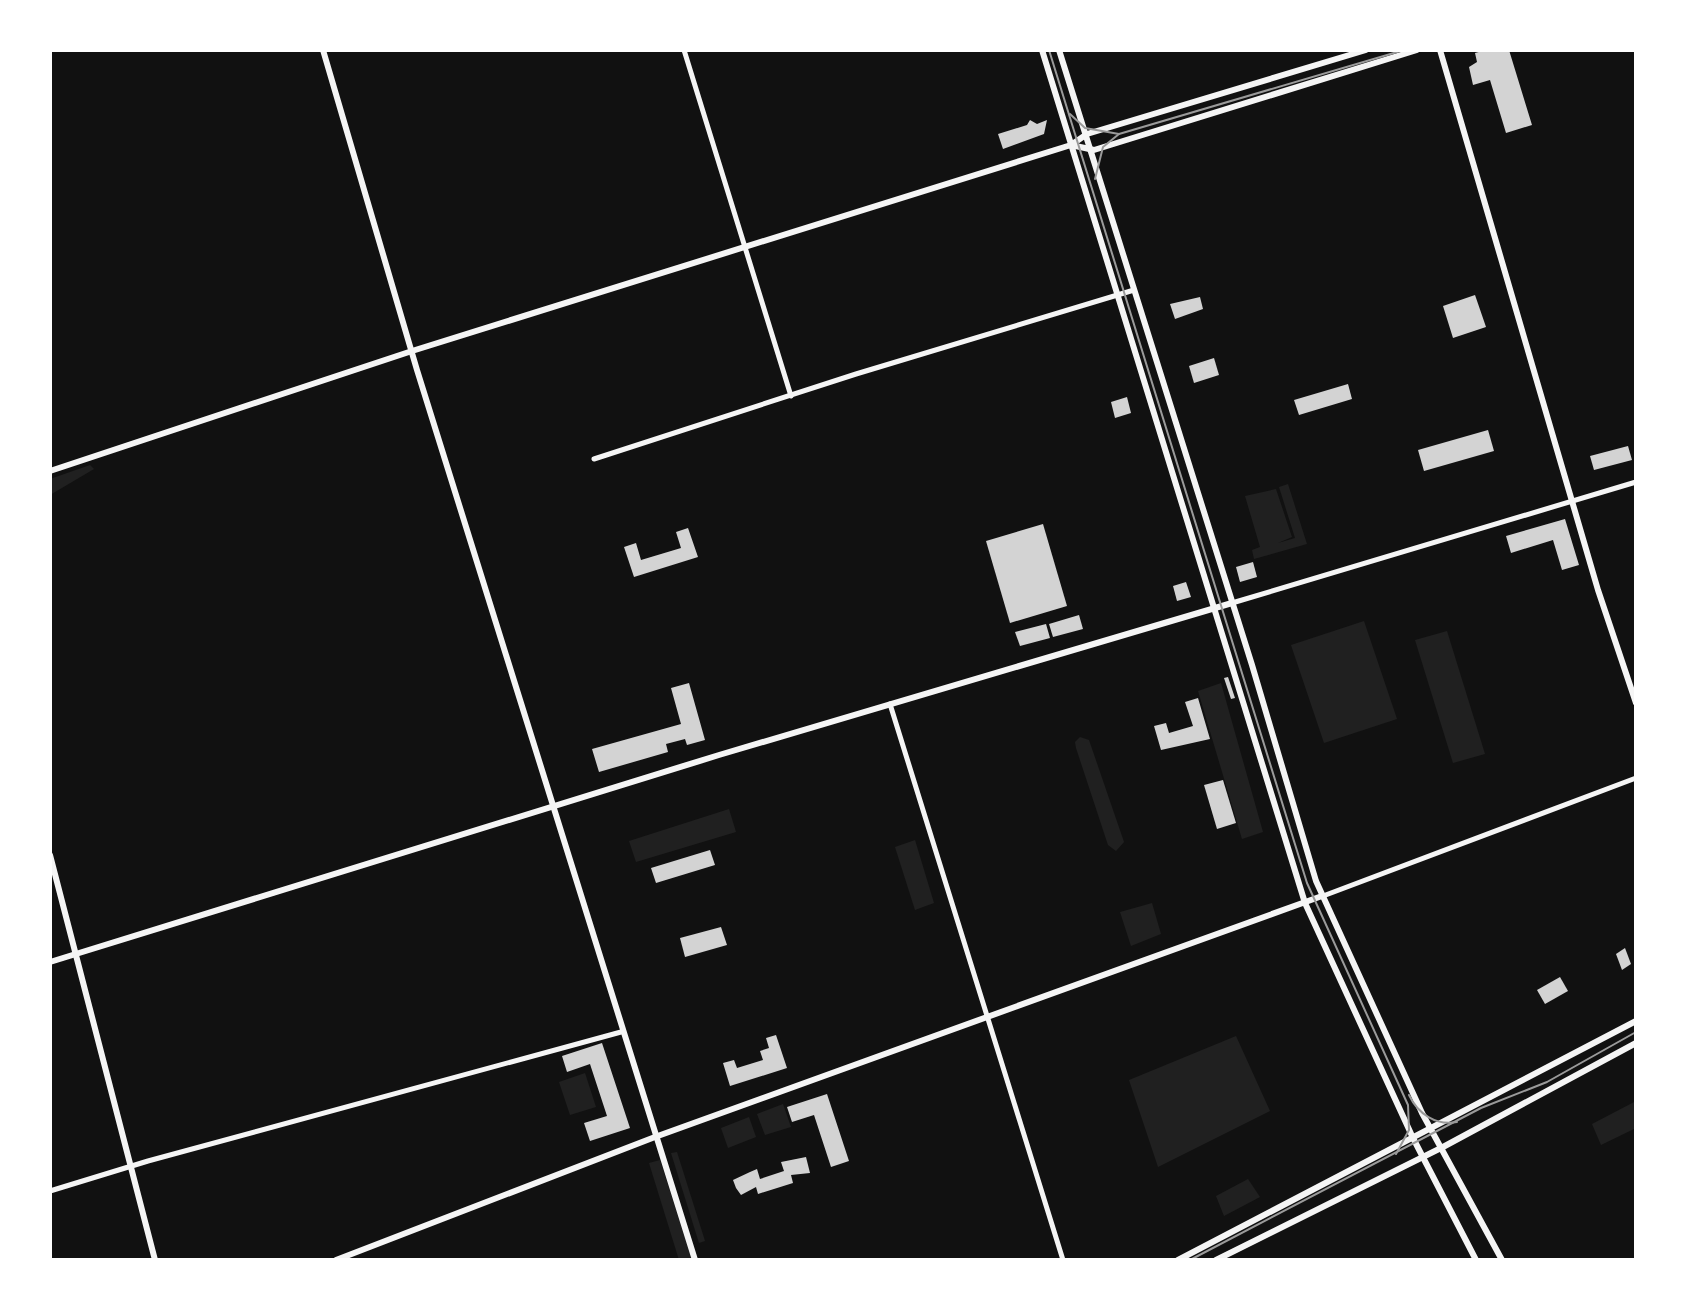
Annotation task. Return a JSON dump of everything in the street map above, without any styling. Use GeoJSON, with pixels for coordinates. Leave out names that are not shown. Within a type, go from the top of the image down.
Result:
{"type":"FeatureCollection","features":[{"type":"Feature","properties":{"kind":"main road"},"geometry":{"type":"LineString","coordinates":[[323,50],[551,806],[695,1260]]}},
{"type":"Feature","properties":{"kind":"main road"},"geometry":{"type":"LineString","coordinates":[[1042,50],[1305,903],[1413,1138],[1476,1260]]}},
{"type":"Feature","properties":{"kind":"main road"},"geometry":{"type":"LineString","coordinates":[[1059,50],[1322,896],[1431,1129],[1502,1260]]}},
{"type":"Feature","properties":{"kind":"main road"},"geometry":{"type":"LineString","coordinates":[[51,470],[412,351],[1071,145],[1087,134],[1366,50]]}},
{"type":"Feature","properties":{"kind":"main road"},"geometry":{"type":"LineString","coordinates":[[1071,145],[1092,151],[1417,50]]}},
{"type":"Feature","properties":{"kind":"main road"},"geometry":{"type":"LineString","coordinates":[[1440,50],[1572,501],[1636,703]]}},
{"type":"Feature","properties":{"kind":"main road"},"geometry":{"type":"LineString","coordinates":[[50,962],[551,806],[1232,603]]}},
{"type":"Feature","properties":{"kind":"main road"},"geometry":{"type":"LineString","coordinates":[[50,855],[155,1260]]}},
{"type":"Feature","properties":{"kind":"main road"},"geometry":{"type":"LineString","coordinates":[[336,1260],[655,1137],[1322,896]]}},
{"type":"Feature","properties":{"kind":"main road"},"geometry":{"type":"LineString","coordinates":[[1178,1260],[1636,1021]]}},
{"type":"Feature","properties":{"kind":"main road"},"geometry":{"type":"LineString","coordinates":[[1216,1260],[1424,1157],[1636,1043]]}},
{"type":"Feature","properties":{"kind":"street"},"geometry":{"type":"LineString","coordinates":[[684,50],[791,396]]}},
{"type":"Feature","properties":{"kind":"street"},"geometry":{"type":"LineString","coordinates":[[594,459],[1134,290]]}},
{"type":"Feature","properties":{"kind":"street"},"geometry":{"type":"LineString","coordinates":[[1232,603],[1636,482]]}},
{"type":"Feature","properties":{"kind":"street"},"geometry":{"type":"LineString","coordinates":[[890,704],[1063,1260]]}},
{"type":"Feature","properties":{"kind":"street"},"geometry":{"type":"LineString","coordinates":[[1322,896],[1636,778]]}},
{"type":"Feature","properties":{"kind":"street"},"geometry":{"type":"LineString","coordinates":[[50,1191],[621,1032]]}},
{"type":"Feature","properties":{"kind":"shaded area"},"geometry":{"type":"Polygon","coordinates":[[[90,465],[94,469],[50,495],[50,479],[90,465]]]}},
{"type":"Feature","properties":{"kind":"shaded area"},"geometry":{"type":"Polygon","coordinates":[[[1288,484],[1307,544],[1254,559],[1252,550],[1260,547],[1245,496],[1276,489],[1292,537],[1278,543],[1295,538],[1279,487],[1288,484]]]}},
{"type":"Feature","properties":{"kind":"shaded area"},"geometry":{"type":"Polygon","coordinates":[[[1364,621],[1397,719],[1324,743],[1291,645],[1364,621]]]}},
{"type":"Feature","properties":{"kind":"shaded area"},"geometry":{"type":"Polygon","coordinates":[[[1447,631],[1485,754],[1453,763],[1415,640],[1447,631]]]}},
{"type":"Feature","properties":{"kind":"shaded area"},"geometry":{"type":"Polygon","coordinates":[[[1221,683],[1263,832],[1242,839],[1198,691],[1221,683]]]}},
{"type":"Feature","properties":{"kind":"shaded area"},"geometry":{"type":"Polygon","coordinates":[[[1080,737],[1089,740],[1124,842],[1116,851],[1108,845],[1076,748],[1075,742],[1080,737]]]}},
{"type":"Feature","properties":{"kind":"shaded area"},"geometry":{"type":"Polygon","coordinates":[[[729,809],[736,832],[636,862],[629,841],[729,809]]]}},
{"type":"Feature","properties":{"kind":"shaded area"},"geometry":{"type":"Polygon","coordinates":[[[915,840],[934,903],[915,910],[895,847],[915,840]]]}},
{"type":"Feature","properties":{"kind":"shaded area"},"geometry":{"type":"Polygon","coordinates":[[[1152,903],[1161,934],[1131,946],[1120,912],[1152,903]]]}},
{"type":"Feature","properties":{"kind":"shaded area"},"geometry":{"type":"Polygon","coordinates":[[[1236,1036],[1270,1111],[1158,1167],[1129,1080],[1236,1036]]]}},
{"type":"Feature","properties":{"kind":"shaded area"},"geometry":{"type":"Polygon","coordinates":[[[585,1073],[596,1107],[570,1115],[559,1082],[585,1073]]]}},
{"type":"Feature","properties":{"kind":"shaded area"},"geometry":{"type":"Polygon","coordinates":[[[1636,1101],[1636,1128],[1601,1145],[1592,1124],[1636,1101]]]}},
{"type":"Feature","properties":{"kind":"shaded area"},"geometry":{"type":"Polygon","coordinates":[[[783,1104],[791,1127],[765,1135],[757,1114],[783,1104]]]}},
{"type":"Feature","properties":{"kind":"shaded area"},"geometry":{"type":"Polygon","coordinates":[[[749,1117],[756,1137],[728,1148],[721,1128],[749,1117]]]}},
{"type":"Feature","properties":{"kind":"shaded area"},"geometry":{"type":"Polygon","coordinates":[[[677,1152],[705,1241],[699,1243],[671,1153],[677,1152]]]}},
{"type":"Feature","properties":{"kind":"shaded area"},"geometry":{"type":"Polygon","coordinates":[[[660,1160],[692,1260],[679,1260],[649,1163],[660,1160]]]}},
{"type":"Feature","properties":{"kind":"shaded area"},"geometry":{"type":"Polygon","coordinates":[[[1248,1179],[1260,1197],[1224,1216],[1216,1196],[1248,1179]]]}},
{"type":"Feature","properties":{"kind":"building"},"geometry":{"type":"Polygon","coordinates":[[[1509,50],[1532,125],[1506,133],[1490,80],[1473,85],[1469,67],[1477,62],[1475,53],[1509,50]]]}},
{"type":"Feature","properties":{"kind":"building"},"geometry":{"type":"Polygon","coordinates":[[[1030,120],[1037,124],[1047,120],[1044,134],[1003,149],[998,134],[1027,125],[1030,120]]]}},
{"type":"Feature","properties":{"kind":"building"},"geometry":{"type":"Polygon","coordinates":[[[1475,295],[1486,327],[1453,338],[1443,306],[1475,295]]]}},
{"type":"Feature","properties":{"kind":"building"},"geometry":{"type":"Polygon","coordinates":[[[1200,297],[1203,309],[1175,319],[1170,304],[1200,297]]]}},
{"type":"Feature","properties":{"kind":"building"},"geometry":{"type":"Polygon","coordinates":[[[1214,358],[1219,375],[1194,383],[1189,366],[1214,358]]]}},
{"type":"Feature","properties":{"kind":"building"},"geometry":{"type":"Polygon","coordinates":[[[1348,384],[1352,399],[1299,415],[1294,400],[1348,384]]]}},
{"type":"Feature","properties":{"kind":"building"},"geometry":{"type":"Polygon","coordinates":[[[1127,397],[1131,413],[1115,418],[1111,402],[1127,397]]]}},
{"type":"Feature","properties":{"kind":"building"},"geometry":{"type":"Polygon","coordinates":[[[1488,430],[1494,451],[1424,471],[1418,450],[1488,430]]]}},
{"type":"Feature","properties":{"kind":"building"},"geometry":{"type":"Polygon","coordinates":[[[1628,446],[1632,460],[1594,470],[1590,456],[1628,446]]]}},
{"type":"Feature","properties":{"kind":"building"},"geometry":{"type":"Polygon","coordinates":[[[1565,519],[1579,565],[1562,570],[1553,540],[1511,553],[1506,536],[1565,519]]]}},
{"type":"Feature","properties":{"kind":"building"},"geometry":{"type":"Polygon","coordinates":[[[1043,524],[1067,606],[1010,623],[986,541],[1043,524]]]}},
{"type":"Feature","properties":{"kind":"building"},"geometry":{"type":"Polygon","coordinates":[[[688,528],[698,557],[634,577],[624,547],[636,543],[641,560],[681,548],[676,532],[688,528]]]}},
{"type":"Feature","properties":{"kind":"building"},"geometry":{"type":"Polygon","coordinates":[[[1253,562],[1257,577],[1240,582],[1236,567],[1253,562]]]}},
{"type":"Feature","properties":{"kind":"building"},"geometry":{"type":"Polygon","coordinates":[[[1186,582],[1191,597],[1177,601],[1173,586],[1186,582]]]}},
{"type":"Feature","properties":{"kind":"building"},"geometry":{"type":"Polygon","coordinates":[[[1079,615],[1083,629],[1053,637],[1049,624],[1079,615]]]}},
{"type":"Feature","properties":{"kind":"building"},"geometry":{"type":"Polygon","coordinates":[[[1046,624],[1050,638],[1020,646],[1015,632],[1046,624]]]}},
{"type":"Feature","properties":{"kind":"building"},"geometry":{"type":"Polygon","coordinates":[[[1228,677],[1235,698],[1231,699],[1224,678],[1228,677]]]}},
{"type":"Feature","properties":{"kind":"building"},"geometry":{"type":"Polygon","coordinates":[[[689,683],[705,740],[687,745],[685,739],[666,744],[668,752],[599,772],[592,749],[681,724],[671,688],[689,683]]]}},
{"type":"Feature","properties":{"kind":"building"},"geometry":{"type":"Polygon","coordinates":[[[1198,698],[1210,739],[1161,750],[1154,726],[1166,723],[1169,733],[1193,726],[1185,702],[1198,698]]]}},
{"type":"Feature","properties":{"kind":"building"},"geometry":{"type":"Polygon","coordinates":[[[1223,780],[1236,823],[1217,829],[1204,785],[1223,780]]]}},
{"type":"Feature","properties":{"kind":"building"},"geometry":{"type":"Polygon","coordinates":[[[710,850],[715,865],[656,883],[651,868],[710,850]]]}},
{"type":"Feature","properties":{"kind":"building"},"geometry":{"type":"Polygon","coordinates":[[[721,927],[727,945],[685,957],[680,938],[721,927]]]}},
{"type":"Feature","properties":{"kind":"building"},"geometry":{"type":"Polygon","coordinates":[[[1625,948],[1631,964],[1622,970],[1616,954],[1625,948]]]}},
{"type":"Feature","properties":{"kind":"building"},"geometry":{"type":"Polygon","coordinates":[[[1560,977],[1568,991],[1545,1004],[1537,990],[1560,977]]]}},
{"type":"Feature","properties":{"kind":"building"},"geometry":{"type":"Polygon","coordinates":[[[776,1035],[787,1068],[730,1086],[723,1063],[734,1060],[737,1068],[763,1060],[760,1051],[769,1048],[766,1038],[776,1035]]]}},
{"type":"Feature","properties":{"kind":"building"},"geometry":{"type":"Polygon","coordinates":[[[602,1043],[630,1128],[590,1141],[584,1123],[607,1116],[590,1064],[567,1072],[562,1056],[602,1043]]]}},
{"type":"Feature","properties":{"kind":"building"},"geometry":{"type":"Polygon","coordinates":[[[827,1094],[849,1161],[831,1167],[814,1115],[792,1122],[787,1107],[827,1094]]]}},
{"type":"Feature","properties":{"kind":"building"},"geometry":{"type":"Polygon","coordinates":[[[806,1157],[810,1173],[791,1175],[793,1183],[758,1194],[756,1187],[741,1195],[736,1188],[733,1180],[750,1172],[757,1169],[760,1179],[784,1171],[781,1162],[806,1157]]]}},
{"type":"Feature","properties":{"kind":"tram line"},"geometry":{"type":"LineString","coordinates":[[1049,50],[1307,883],[1408,1105],[1409,1130],[1396,1154]]}},
{"type":"Feature","properties":{"kind":"tram line"},"geometry":{"type":"LineString","coordinates":[[1095,179],[1103,147],[1119,134],[1404,50]]}},
{"type":"Feature","properties":{"kind":"tram line"},"geometry":{"type":"LineString","coordinates":[[1070,114],[1085,128],[1119,134]]}},
{"type":"Feature","properties":{"kind":"tram line"},"geometry":{"type":"LineString","coordinates":[[1190,1260],[1481,1108],[1547,1082],[1636,1032]]}},
{"type":"Feature","properties":{"kind":"tram line"},"geometry":{"type":"LineString","coordinates":[[1409,1095],[1417,1108],[1428,1117],[1442,1122],[1457,1122]]}}]}
